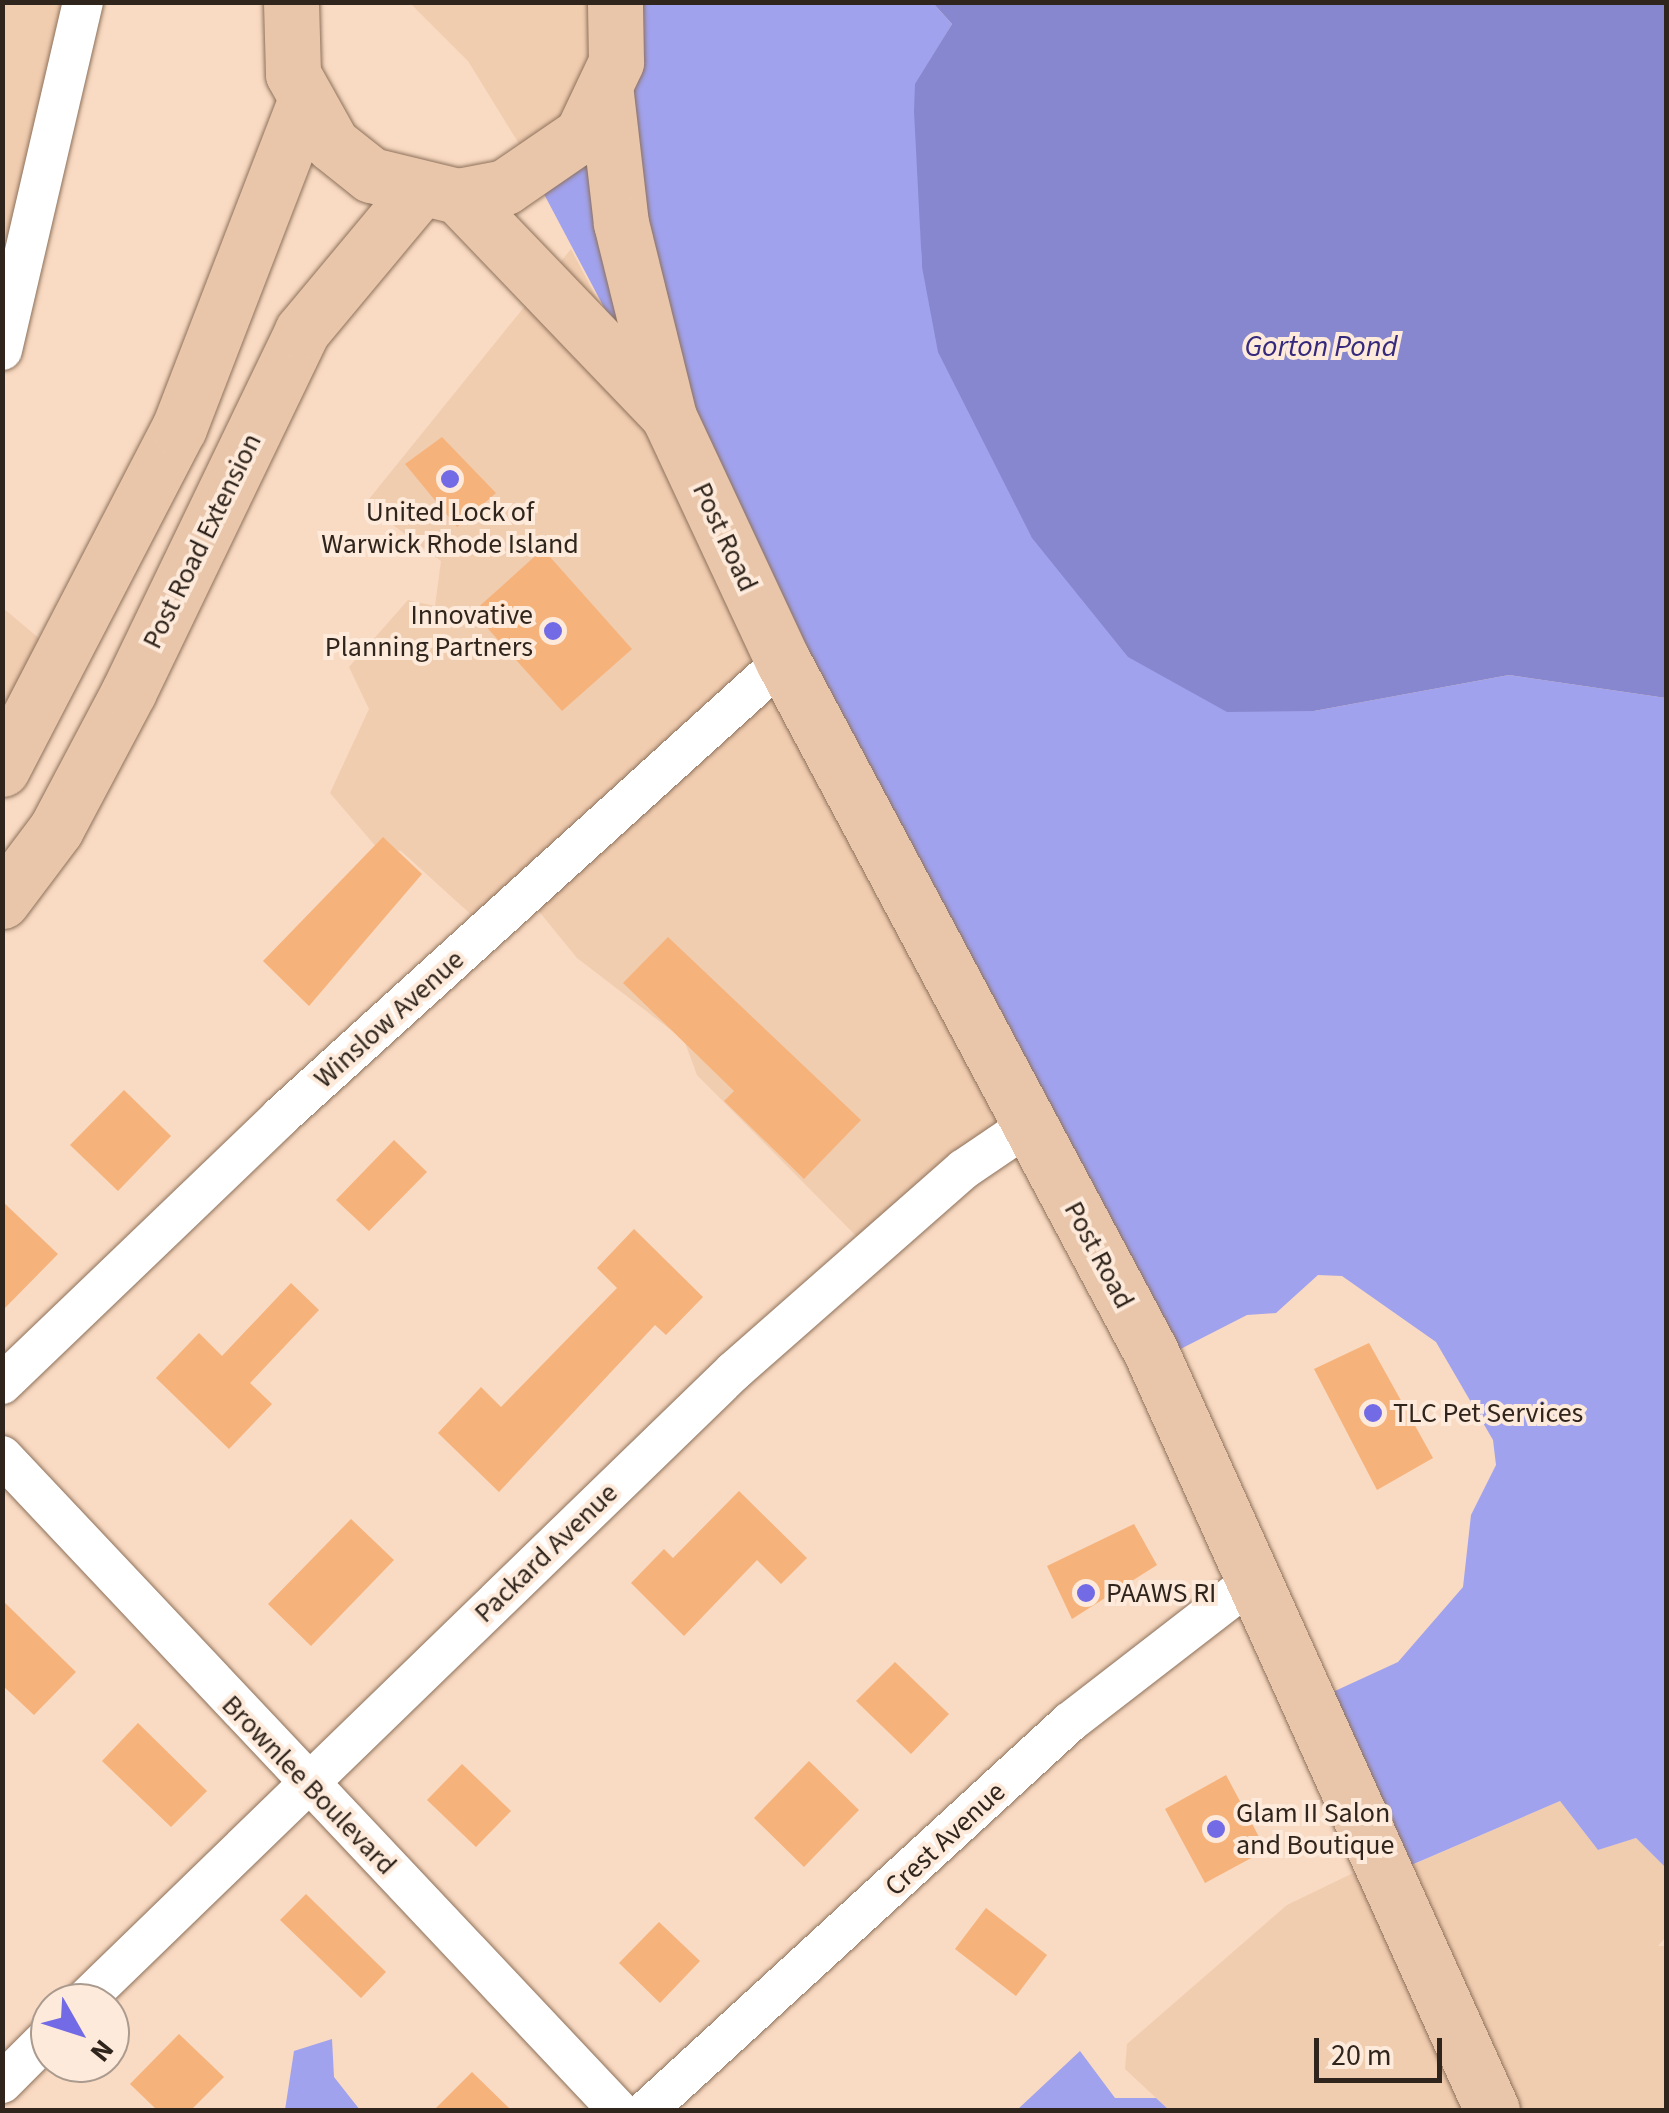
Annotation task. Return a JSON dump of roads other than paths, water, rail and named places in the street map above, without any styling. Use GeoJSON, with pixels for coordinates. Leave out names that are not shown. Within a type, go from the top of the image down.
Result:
{"type":"FeatureCollection","features":[{"type":"Feature","properties":{"kind":"main road","name":"Post Road"},"geometry":{"type":"LineString","coordinates":[[621,11],[606,94],[621,224],[669,417],[783,661],[1151,1352],[1492,2110]]}},
{"type":"Feature","properties":{"kind":"main road","name":"Post Road"},"geometry":{"type":"LineString","coordinates":[[278,16],[304,104],[358,165],[438,194],[669,417]]}},
{"type":"Feature","properties":{"kind":"main road","name":"Post Road"},"geometry":{"type":"LineString","coordinates":[[438,194],[547,166],[582,134],[606,94]]}},
{"type":"Feature","properties":{"kind":"main road"},"geometry":{"type":"LineString","coordinates":[[2,769],[179,428],[304,104]]}},
{"type":"Feature","properties":{"kind":"main road","name":"Post Road Extension"},"geometry":{"type":"LineString","coordinates":[[2,902],[56,828],[129,692],[302,330],[438,194]]}},
{"type":"Feature","properties":{"kind":"street"},"geometry":{"type":"LineString","coordinates":[[2,350],[83,2]]}},
{"type":"Feature","properties":{"kind":"street","name":"Winslow Avenue"},"geometry":{"type":"LineString","coordinates":[[2,1384],[280,1117],[783,661]]}},
{"type":"Feature","properties":{"kind":"street","name":"Packard Avenue"},"geometry":{"type":"LineString","coordinates":[[103,1983],[734,1371],[964,1169],[1029,1124]]}},
{"type":"Feature","properties":{"kind":"street","name":"Brownlee Boulevard"},"geometry":{"type":"LineString","coordinates":[[2,1456],[618,2110]]}},
{"type":"Feature","properties":{"kind":"street","name":"Crest Avenue"},"geometry":{"type":"LineString","coordinates":[[647,2110],[1070,1722],[1254,1580]]}},
{"type":"Feature","properties":{"kind":"street"},"geometry":{"type":"LineString","coordinates":[[2,2083],[30,2055]]}},
{"type":"Feature","properties":{"kind":"water","name":"Gorton Pond"},"geometry":{"type":"Polygon","coordinates":[[[933,3],[1666,3],[1666,698],[1509,675],[1314,711],[1227,712],[1128,657],[1032,538],[938,352],[922,267],[914,111],[915,84],[952,24],[933,3]]]}},
{"type":"Feature","properties":{"kind":"place","name":"United Lock of Warwick Rhode Island"},"geometry":{"type":"Point","coordinates":[450,479]}},
{"type":"Feature","properties":{"kind":"place","name":"Innovative Planning Partners"},"geometry":{"type":"Point","coordinates":[553,631]}},
{"type":"Feature","properties":{"kind":"place","name":"TLC Pet Services"},"geometry":{"type":"Point","coordinates":[1373,1413]}},
{"type":"Feature","properties":{"kind":"place","name":"PAAWS RI"},"geometry":{"type":"Point","coordinates":[1086,1593]}},
{"type":"Feature","properties":{"kind":"place","name":"Glam II Salon and Boutique"},"geometry":{"type":"Point","coordinates":[1216,1829]}}]}
